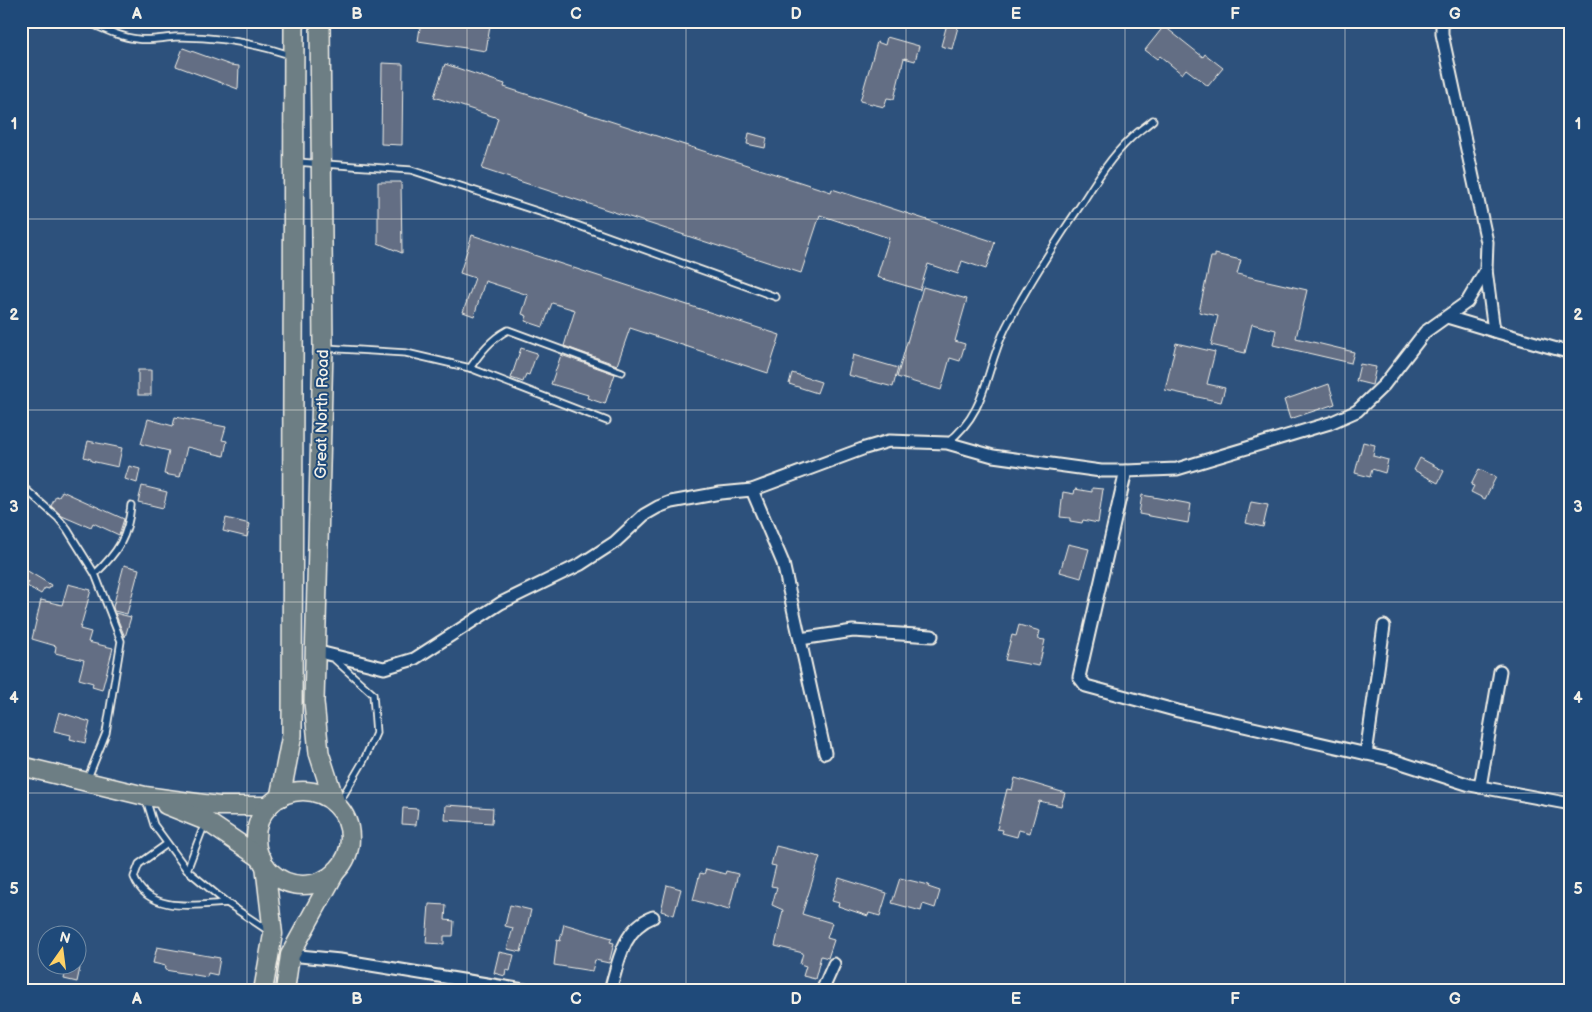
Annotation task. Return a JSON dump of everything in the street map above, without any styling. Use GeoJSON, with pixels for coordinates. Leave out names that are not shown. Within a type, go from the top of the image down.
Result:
{"type":"FeatureCollection","features":[{"type":"Feature","properties":{"kind":"highway","name":"Great North Road"},"geometry":{"type":"LineString","coordinates":[[274,802],[292,735],[294,21]]}},
{"type":"Feature","properties":{"kind":"highway","name":"Great North Road"},"geometry":{"type":"LineString","coordinates":[[320,21],[323,348],[322,653],[314,702],[319,753],[336,805]]}},
{"type":"Feature","properties":{"kind":"main road"},"geometry":{"type":"LineString","coordinates":[[21,766],[145,796],[219,806],[274,802],[294,792],[308,792],[322,796],[336,805],[347,822],[350,841],[347,853],[290,955],[285,991]]}},
{"type":"Feature","properties":{"kind":"main road"},"geometry":{"type":"LineString","coordinates":[[145,796],[206,822],[264,862],[277,876],[300,884],[317,882],[337,870]]}},
{"type":"Feature","properties":{"kind":"main road"},"geometry":{"type":"LineString","coordinates":[[263,991],[273,934],[264,862],[256,836],[260,820],[274,802]]}},
{"type":"Feature","properties":{"kind":"street"},"geometry":{"type":"LineString","coordinates":[[1442,21],[1442,34],[1487,242],[1486,270],[1494,331]]}},
{"type":"Feature","properties":{"kind":"street"},"geometry":{"type":"LineString","coordinates":[[322,653],[384,668],[414,659],[501,602],[580,564],[615,542],[644,515],[658,507],[720,493],[752,490],[865,448],[890,441],[947,443],[993,456],[1101,471],[1177,469],[1330,423],[1357,411],[1384,385],[1425,332],[1447,318],[1466,302],[1486,270]]}},
{"type":"Feature","properties":{"kind":"street"},"geometry":{"type":"LineString","coordinates":[[1447,318],[1571,352]]}},
{"type":"Feature","properties":{"kind":"street"},"geometry":{"type":"LineString","coordinates":[[1126,471],[1079,677],[1086,686],[1178,711],[1366,754],[1480,787],[1571,804]]}},
{"type":"Feature","properties":{"kind":"street"},"geometry":{"type":"LineString","coordinates":[[752,490],[783,563],[825,753]]}},
{"type":"Feature","properties":{"kind":"street"},"geometry":{"type":"LineString","coordinates":[[1366,754],[1384,626]]}},
{"type":"Feature","properties":{"kind":"street"},"geometry":{"type":"LineString","coordinates":[[800,639],[854,631],[932,636]]}},
{"type":"Feature","properties":{"kind":"street"},"geometry":{"type":"LineString","coordinates":[[1480,787],[1500,671]]}},
{"type":"Feature","properties":{"kind":"street"},"geometry":{"type":"LineString","coordinates":[[610,991],[621,953],[629,936],[640,922],[653,917]]}},
{"type":"Feature","properties":{"kind":"street"},"geometry":{"type":"LineString","coordinates":[[290,955],[340,960],[530,991]]}},
{"type":"Feature","properties":{"kind":"street"},"geometry":{"type":"LineString","coordinates":[[822,991],[834,964]]}},
{"type":"Feature","properties":{"kind":"lane"},"geometry":{"type":"LineString","coordinates":[[85,21],[123,36],[138,39],[176,37],[228,41],[251,44],[294,56]]}},
{"type":"Feature","properties":{"kind":"lane"},"geometry":{"type":"LineString","coordinates":[[947,443],[963,430],[980,405],[986,381],[1005,329],[1065,228],[1105,168],[1129,140],[1153,120]]}},
{"type":"Feature","properties":{"kind":"lane"},"geometry":{"type":"LineString","coordinates":[[294,162],[320,162],[411,170],[546,214],[776,297]]}},
{"type":"Feature","properties":{"kind":"lane"},"geometry":{"type":"LineString","coordinates":[[470,368],[485,347],[497,336],[508,330],[622,372]]}},
{"type":"Feature","properties":{"kind":"lane"},"geometry":{"type":"LineString","coordinates":[[323,348],[406,353],[470,368],[607,421]]}},
{"type":"Feature","properties":{"kind":"lane"},"geometry":{"type":"LineString","coordinates":[[21,485],[58,518],[94,574],[121,641],[106,733],[86,782]]}},
{"type":"Feature","properties":{"kind":"lane"},"geometry":{"type":"LineString","coordinates":[[94,574],[121,546],[130,518],[131,504]]}},
{"type":"Feature","properties":{"kind":"lane"},"geometry":{"type":"LineString","coordinates":[[322,653],[373,694],[376,732],[364,760],[336,805]]}},
{"type":"Feature","properties":{"kind":"lane"},"geometry":{"type":"LineString","coordinates":[[145,796],[154,825],[166,844],[187,870],[227,903],[273,934]]}},
{"type":"Feature","properties":{"kind":"lane"},"geometry":{"type":"LineString","coordinates":[[187,870],[206,822]]}},
{"type":"Feature","properties":{"kind":"lane"},"geometry":{"type":"LineString","coordinates":[[166,844],[139,864],[134,877],[138,888],[150,897],[177,906],[227,903]]}},
{"type":"Feature","properties":{"kind":"building"},"geometry":{"type":"Polygon","coordinates":[[[421,21],[461,21],[490,26],[486,51],[418,41],[421,21]]]}},
{"type":"Feature","properties":{"kind":"building"},"geometry":{"type":"Polygon","coordinates":[[[947,24],[958,27],[952,49],[941,46],[947,24]]]}},
{"type":"Feature","properties":{"kind":"building"},"geometry":{"type":"Polygon","coordinates":[[[1164,26],[1203,57],[1205,54],[1223,68],[1208,86],[1186,69],[1182,74],[1160,56],[1157,59],[1145,50],[1164,26]]]}},
{"type":"Feature","properties":{"kind":"building"},"geometry":{"type":"Polygon","coordinates":[[[887,37],[919,46],[915,61],[904,58],[894,99],[887,98],[884,107],[860,101],[877,42],[885,45],[887,37]]]}},
{"type":"Feature","properties":{"kind":"building"},"geometry":{"type":"Polygon","coordinates":[[[183,48],[230,65],[239,66],[238,89],[176,66],[183,48]]]}},
{"type":"Feature","properties":{"kind":"building"},"geometry":{"type":"Polygon","coordinates":[[[382,63],[403,64],[402,145],[381,144],[382,63]]]}},
{"type":"Feature","properties":{"kind":"building"},"geometry":{"type":"Polygon","coordinates":[[[445,64],[505,84],[504,87],[831,192],[832,189],[995,242],[986,269],[962,261],[958,274],[928,264],[920,290],[877,277],[889,238],[820,215],[801,273],[482,169],[498,118],[434,97],[445,64]]]}},
{"type":"Feature","properties":{"kind":"building"},"geometry":{"type":"Polygon","coordinates":[[[749,133],[767,138],[765,148],[747,144],[749,133]]]}},
{"type":"Feature","properties":{"kind":"building"},"geometry":{"type":"Polygon","coordinates":[[[378,182],[401,182],[402,253],[378,243],[378,182]]]}},
{"type":"Feature","properties":{"kind":"building"},"geometry":{"type":"Polygon","coordinates":[[[472,235],[780,335],[768,373],[630,328],[617,365],[564,346],[575,310],[552,303],[543,327],[525,321],[527,316],[522,314],[528,295],[485,281],[474,316],[463,312],[475,278],[460,273],[472,235]]]}},
{"type":"Feature","properties":{"kind":"building"},"geometry":{"type":"Polygon","coordinates":[[[1215,254],[1241,260],[1237,274],[1307,290],[1296,338],[1354,352],[1351,363],[1273,345],[1276,330],[1252,324],[1245,353],[1211,345],[1218,316],[1199,312],[1211,257],[1215,257],[1215,254]]]}},
{"type":"Feature","properties":{"kind":"building"},"geometry":{"type":"Polygon","coordinates":[[[923,287],[967,299],[955,341],[965,344],[960,361],[950,358],[941,390],[897,377],[923,287]]]}},
{"type":"Feature","properties":{"kind":"building"},"geometry":{"type":"Polygon","coordinates":[[[1176,343],[1215,352],[1207,384],[1225,388],[1221,402],[1165,390],[1176,343]]]}},
{"type":"Feature","properties":{"kind":"building"},"geometry":{"type":"Polygon","coordinates":[[[521,348],[537,353],[529,375],[526,374],[523,382],[511,378],[521,348]]]}},
{"type":"Feature","properties":{"kind":"building"},"geometry":{"type":"Polygon","coordinates":[[[561,355],[615,374],[605,404],[587,398],[588,395],[551,384],[561,355]]]}},
{"type":"Feature","properties":{"kind":"building"},"geometry":{"type":"Polygon","coordinates":[[[853,355],[898,368],[893,387],[848,375],[853,355]]]}},
{"type":"Feature","properties":{"kind":"building"},"geometry":{"type":"Polygon","coordinates":[[[1360,364],[1376,367],[1372,385],[1356,381],[1360,364]]]}},
{"type":"Feature","properties":{"kind":"building"},"geometry":{"type":"Polygon","coordinates":[[[138,370],[151,370],[151,395],[138,395],[138,370]]]}},
{"type":"Feature","properties":{"kind":"building"},"geometry":{"type":"Polygon","coordinates":[[[792,373],[821,382],[817,393],[789,384],[792,373]]]}},
{"type":"Feature","properties":{"kind":"building"},"geometry":{"type":"Polygon","coordinates":[[[1329,384],[1335,404],[1290,419],[1284,400],[1329,384]]]}},
{"type":"Feature","properties":{"kind":"building"},"geometry":{"type":"Polygon","coordinates":[[[175,417],[226,427],[222,440],[227,441],[224,456],[187,447],[180,477],[164,474],[169,451],[141,444],[148,419],[173,426],[175,417]]]}},
{"type":"Feature","properties":{"kind":"building"},"geometry":{"type":"Polygon","coordinates":[[[88,441],[122,448],[118,467],[91,461],[91,459],[84,457],[88,441]]]}},
{"type":"Feature","properties":{"kind":"building"},"geometry":{"type":"Polygon","coordinates":[[[1363,442],[1375,445],[1373,456],[1388,460],[1385,473],[1372,469],[1370,477],[1355,473],[1363,442]]]}},
{"type":"Feature","properties":{"kind":"building"},"geometry":{"type":"Polygon","coordinates":[[[1420,458],[1444,471],[1438,483],[1414,470],[1420,458]]]}},
{"type":"Feature","properties":{"kind":"building"},"geometry":{"type":"Polygon","coordinates":[[[129,466],[140,469],[137,483],[125,479],[129,466]]]}},
{"type":"Feature","properties":{"kind":"building"},"geometry":{"type":"Polygon","coordinates":[[[1479,469],[1496,477],[1485,499],[1471,492],[1474,486],[1471,485],[1479,469]]]}},
{"type":"Feature","properties":{"kind":"building"},"geometry":{"type":"Polygon","coordinates":[[[142,486],[167,492],[163,508],[138,502],[142,486]]]}},
{"type":"Feature","properties":{"kind":"building"},"geometry":{"type":"Polygon","coordinates":[[[1092,488],[1103,489],[1098,523],[1083,520],[1082,523],[1070,521],[1070,518],[1060,517],[1063,492],[1074,494],[1075,489],[1092,492],[1092,488]]]}},
{"type":"Feature","properties":{"kind":"building"},"geometry":{"type":"Polygon","coordinates":[[[62,491],[124,519],[119,535],[93,523],[91,527],[62,516],[51,506],[56,496],[59,497],[62,491]]]}},
{"type":"Feature","properties":{"kind":"building"},"geometry":{"type":"Polygon","coordinates":[[[1142,495],[1191,504],[1188,523],[1139,514],[1142,495]]]}},
{"type":"Feature","properties":{"kind":"building"},"geometry":{"type":"Polygon","coordinates":[[[1251,502],[1268,505],[1263,527],[1246,523],[1251,502]]]}},
{"type":"Feature","properties":{"kind":"building"},"geometry":{"type":"Polygon","coordinates":[[[226,518],[250,524],[247,537],[223,531],[226,518]]]}},
{"type":"Feature","properties":{"kind":"building"},"geometry":{"type":"Polygon","coordinates":[[[1068,544],[1089,549],[1081,578],[1060,572],[1068,544]]]}},
{"type":"Feature","properties":{"kind":"building"},"geometry":{"type":"Polygon","coordinates":[[[124,565],[139,569],[127,614],[114,611],[113,607],[124,565]]]}},
{"type":"Feature","properties":{"kind":"building"},"geometry":{"type":"Polygon","coordinates":[[[21,567],[51,585],[49,589],[45,588],[41,594],[27,586],[29,582],[21,580],[21,567]]]}},
{"type":"Feature","properties":{"kind":"building"},"geometry":{"type":"Polygon","coordinates":[[[68,584],[91,590],[80,629],[91,632],[88,642],[113,648],[102,690],[92,687],[93,683],[79,679],[84,660],[55,653],[56,646],[32,639],[41,600],[62,605],[68,584]]]}},
{"type":"Feature","properties":{"kind":"building"},"geometry":{"type":"Polygon","coordinates":[[[115,613],[131,617],[125,637],[122,630],[115,613]]]}},
{"type":"Feature","properties":{"kind":"building"},"geometry":{"type":"Polygon","coordinates":[[[1019,625],[1040,631],[1038,639],[1045,640],[1039,666],[1005,660],[1012,635],[1016,636],[1019,625]]]}},
{"type":"Feature","properties":{"kind":"building"},"geometry":{"type":"Polygon","coordinates":[[[59,712],[90,722],[85,743],[70,739],[71,735],[54,731],[59,712]]]}},
{"type":"Feature","properties":{"kind":"building"},"geometry":{"type":"Polygon","coordinates":[[[1015,778],[1065,793],[1061,806],[1039,801],[1030,833],[1019,830],[1017,837],[1002,833],[1003,830],[997,829],[1007,789],[1012,790],[1015,778]]]}},
{"type":"Feature","properties":{"kind":"building"},"geometry":{"type":"Polygon","coordinates":[[[446,805],[493,808],[492,823],[445,820],[446,805]]]}},
{"type":"Feature","properties":{"kind":"building"},"geometry":{"type":"Polygon","coordinates":[[[403,808],[418,809],[416,825],[402,824],[403,808]]]}},
{"type":"Feature","properties":{"kind":"building"},"geometry":{"type":"Polygon","coordinates":[[[776,846],[820,857],[802,914],[832,923],[827,938],[834,940],[828,958],[821,956],[815,979],[803,976],[806,966],[800,964],[803,953],[775,946],[783,910],[772,905],[777,887],[771,886],[776,866],[771,865],[776,846]]]}},
{"type":"Feature","properties":{"kind":"building"},"geometry":{"type":"Polygon","coordinates":[[[706,869],[725,874],[726,871],[738,874],[729,910],[693,900],[700,873],[704,874],[706,869]]]}},
{"type":"Feature","properties":{"kind":"building"},"geometry":{"type":"Polygon","coordinates":[[[839,878],[887,893],[880,916],[869,913],[868,916],[838,906],[839,903],[832,901],[839,878]]]}},
{"type":"Feature","properties":{"kind":"building"},"geometry":{"type":"Polygon","coordinates":[[[900,878],[929,885],[928,887],[940,891],[935,908],[923,904],[921,911],[892,903],[900,878]]]}},
{"type":"Feature","properties":{"kind":"building"},"geometry":{"type":"Polygon","coordinates":[[[667,885],[681,889],[674,915],[661,911],[667,885]]]}},
{"type":"Feature","properties":{"kind":"building"},"geometry":{"type":"Polygon","coordinates":[[[429,904],[446,905],[445,920],[454,921],[453,936],[444,936],[444,944],[426,943],[429,904]]]}},
{"type":"Feature","properties":{"kind":"building"},"geometry":{"type":"Polygon","coordinates":[[[510,905],[531,910],[521,952],[507,949],[513,928],[505,926],[510,905]]]}},
{"type":"Feature","properties":{"kind":"building"},"geometry":{"type":"Polygon","coordinates":[[[564,924],[612,938],[610,942],[614,943],[609,963],[595,960],[592,971],[554,965],[557,940],[560,941],[564,924]]]}},
{"type":"Feature","properties":{"kind":"building"},"geometry":{"type":"Polygon","coordinates":[[[157,947],[220,958],[217,975],[208,973],[207,977],[165,970],[166,966],[153,963],[157,947]]]}},
{"type":"Feature","properties":{"kind":"building"},"geometry":{"type":"Polygon","coordinates":[[[499,952],[514,955],[510,971],[506,970],[505,976],[494,973],[499,952]]]}},
{"type":"Feature","properties":{"kind":"building"},"geometry":{"type":"Polygon","coordinates":[[[65,974],[79,974],[77,982],[64,979],[65,974]]]}}]}
